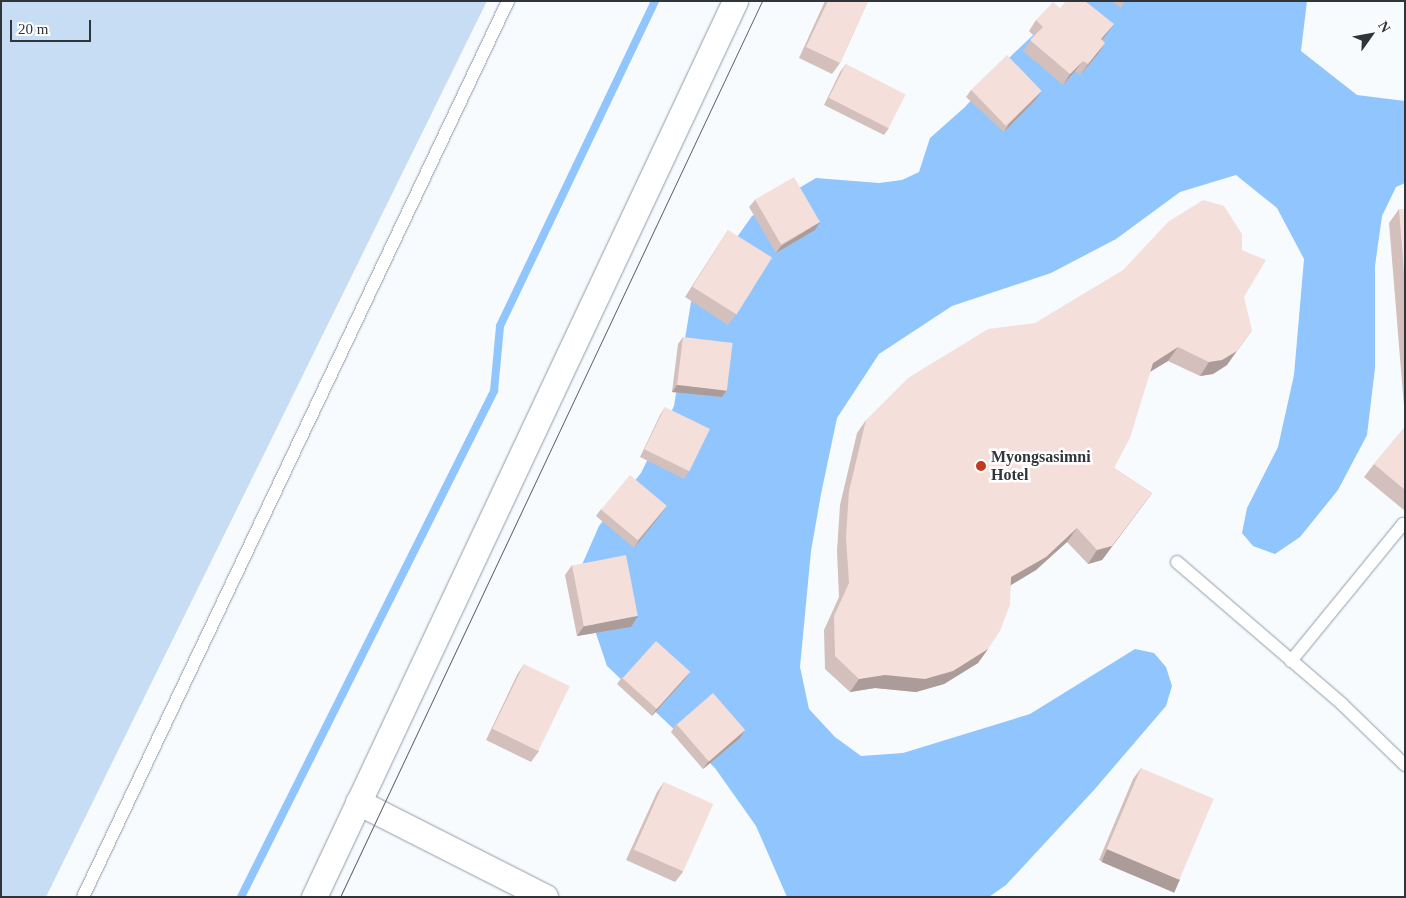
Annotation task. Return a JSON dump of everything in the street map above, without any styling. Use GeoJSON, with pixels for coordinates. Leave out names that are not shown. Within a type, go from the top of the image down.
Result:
{"type":"FeatureCollection","features":[{"type":"Feature","properties":{"kind":"street"},"geometry":{"type":"LineString","coordinates":[[314,897],[735,1]]}},
{"type":"Feature","properties":{"kind":"street"},"geometry":{"type":"LineString","coordinates":[[358,802],[544,897]]}},
{"type":"Feature","properties":{"kind":"lane"},"geometry":{"type":"LineString","coordinates":[[83,897],[508,1]]}},
{"type":"Feature","properties":{"kind":"lane"},"geometry":{"type":"LineString","coordinates":[[1291,661],[1403,524],[1405,526]]}},
{"type":"Feature","properties":{"kind":"lane"},"geometry":{"type":"LineString","coordinates":[[1177,562],[1291,661],[1405,765]]}},
{"type":"Feature","properties":{"kind":"shaded area"},"geometry":{"type":"Polygon","coordinates":[[[1,1],[487,1],[46,897],[1,897],[1,1]]]}},
{"type":"Feature","properties":{"kind":"water"},"geometry":{"type":"Polygon","coordinates":[[[1069,1],[1307,1],[1301,51],[1357,95],[1405,101],[1405,183],[1396,187],[1382,216],[1375,266],[1375,368],[1367,435],[1338,490],[1300,537],[1275,554],[1253,546],[1242,533],[1247,508],[1278,447],[1294,375],[1304,259],[1277,208],[1236,175],[1180,192],[1116,239],[1051,273],[952,306],[879,354],[837,418],[821,494],[811,551],[800,667],[809,709],[835,737],[861,756],[903,753],[1030,714],[1135,649],[1154,653],[1166,667],[1172,686],[1166,706],[1094,790],[1006,885],[989,897],[787,897],[756,826],[715,768],[607,666],[587,607],[581,567],[599,526],[641,473],[674,406],[691,302],[752,216],[816,178],[879,183],[902,180],[919,172],[930,138],[965,107],[1011,56],[1069,1]]]}},
{"type":"Feature","properties":{"kind":"building"},"geometry":{"type":"Polygon","coordinates":[[[828,1],[868,1],[840,63],[806,47],[828,1]]]}},
{"type":"Feature","properties":{"kind":"building"},"geometry":{"type":"Polygon","coordinates":[[[1066,1],[1085,1],[1114,24],[1101,39],[1105,43],[1088,64],[1083,61],[1070,74],[1030,40],[1043,27],[1036,20],[1053,2],[1060,8],[1066,1]]]}},
{"type":"Feature","properties":{"kind":"building"},"geometry":{"type":"Polygon","coordinates":[[[1007,55],[1042,91],[1006,126],[971,90],[1007,55]]]}},
{"type":"Feature","properties":{"kind":"building"},"geometry":{"type":"Polygon","coordinates":[[[846,64],[906,94],[888,128],[829,98],[846,64]]]}},
{"type":"Feature","properties":{"kind":"building"},"geometry":{"type":"Polygon","coordinates":[[[794,177],[820,222],[781,245],[755,200],[794,177]]]}},
{"type":"Feature","properties":{"kind":"building","name":"Myongsasimni Hotel"},"geometry":{"type":"Polygon","coordinates":[[[1203,200],[1224,206],[1242,234],[1242,250],[1266,260],[1244,297],[1252,330],[1237,351],[1222,360],[1209,362],[1178,347],[1153,363],[1130,438],[1114,468],[1152,493],[1112,546],[1097,550],[1077,528],[1046,557],[1011,577],[1010,605],[1000,631],[988,649],[953,671],[925,679],[885,675],[859,679],[835,656],[834,616],[849,583],[846,537],[849,491],[866,420],[908,378],[988,329],[1035,323],[1123,270],[1168,222],[1203,200]]]}},
{"type":"Feature","properties":{"kind":"building"},"geometry":{"type":"Polygon","coordinates":[[[1399,209],[1405,209],[1405,286],[1399,209]]]}},
{"type":"Feature","properties":{"kind":"building"},"geometry":{"type":"Polygon","coordinates":[[[728,230],[772,258],[737,314],[692,287],[728,230]]]}},
{"type":"Feature","properties":{"kind":"building"},"geometry":{"type":"Polygon","coordinates":[[[683,337],[733,343],[727,391],[677,385],[683,337]]]}},
{"type":"Feature","properties":{"kind":"building"},"geometry":{"type":"Polygon","coordinates":[[[665,407],[710,429],[689,471],[644,449],[665,407]]]}},
{"type":"Feature","properties":{"kind":"building"},"geometry":{"type":"Polygon","coordinates":[[[1405,427],[1405,490],[1374,464],[1405,427]]]}},
{"type":"Feature","properties":{"kind":"building"},"geometry":{"type":"Polygon","coordinates":[[[630,475],[667,506],[638,540],[601,509],[630,475]]]}},
{"type":"Feature","properties":{"kind":"building"},"geometry":{"type":"Polygon","coordinates":[[[626,555],[638,616],[584,626],[572,565],[626,555]]]}},
{"type":"Feature","properties":{"kind":"building"},"geometry":{"type":"Polygon","coordinates":[[[656,641],[690,672],[657,709],[623,678],[656,641]]]}},
{"type":"Feature","properties":{"kind":"building"},"geometry":{"type":"Polygon","coordinates":[[[524,664],[570,686],[538,751],[492,729],[524,664]]]}},
{"type":"Feature","properties":{"kind":"building"},"geometry":{"type":"Polygon","coordinates":[[[713,693],[745,730],[709,761],[677,724],[713,693]]]}},
{"type":"Feature","properties":{"kind":"building"},"geometry":{"type":"Polygon","coordinates":[[[1141,768],[1214,799],[1179,880],[1107,849],[1141,768]]]}},
{"type":"Feature","properties":{"kind":"building"},"geometry":{"type":"Polygon","coordinates":[[[664,782],[713,804],[683,872],[634,850],[664,782]]]}},
{"type":"Feature","properties":{"kind":"waterway"},"geometry":{"type":"LineString","coordinates":[[241,897],[494,391],[500,326],[655,1]]}},
{"type":"Feature","properties":{"kind":"tram line"},"geometry":{"type":"LineString","coordinates":[[340,897],[762,1]]}},
{"type":"Feature","properties":{"kind":"place","name":"Myongsasimni Hotel"},"geometry":{"type":"Point","coordinates":[981,466]}}]}
